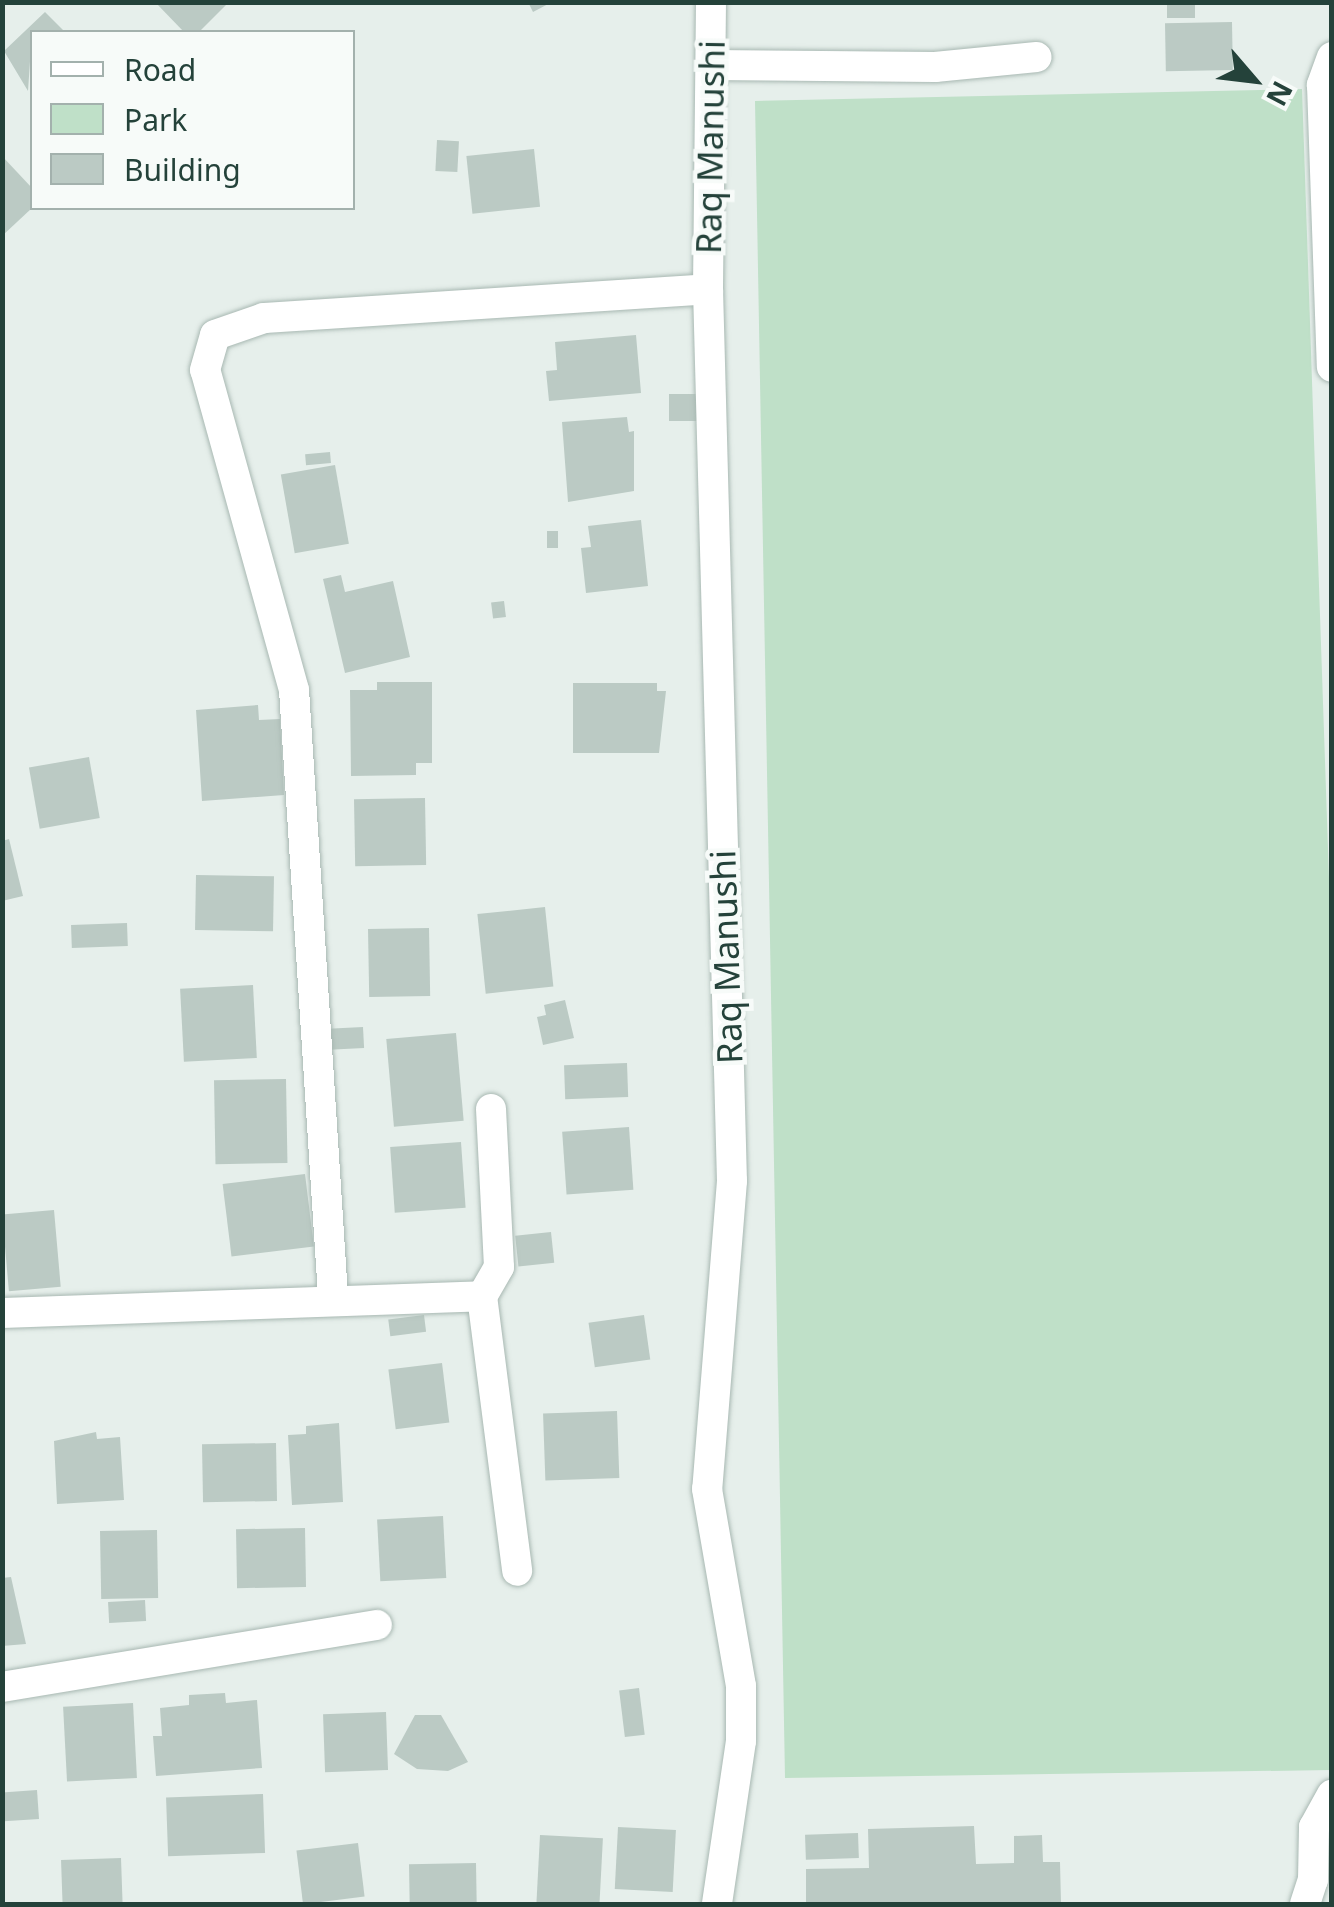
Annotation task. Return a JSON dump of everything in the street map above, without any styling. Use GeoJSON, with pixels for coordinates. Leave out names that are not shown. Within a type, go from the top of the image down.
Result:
{"type":"FeatureCollection","features":[{"type":"Feature","properties":{"kind":"street","name":"Raq Manushi"},"geometry":{"type":"LineString","coordinates":[[711,2],[708,289],[732,1181],[707,1489],[742,1686],[741,1741],[717,1904]]}},
{"type":"Feature","properties":{"kind":"street"},"geometry":{"type":"LineString","coordinates":[[1332,56],[1322,85],[1332,368]]}},
{"type":"Feature","properties":{"kind":"street"},"geometry":{"type":"LineString","coordinates":[[712,65],[935,67],[1037,57]]}},
{"type":"Feature","properties":{"kind":"street"},"geometry":{"type":"LineString","coordinates":[[333,1296],[294,690],[205,370],[214,335],[264,318],[708,289]]}},
{"type":"Feature","properties":{"kind":"street"},"geometry":{"type":"LineString","coordinates":[[491,1109],[499,1268],[482,1296],[517,1570]]}},
{"type":"Feature","properties":{"kind":"street"},"geometry":{"type":"LineString","coordinates":[[2,1313],[333,1296],[482,1296]]}},
{"type":"Feature","properties":{"kind":"street"},"geometry":{"type":"LineString","coordinates":[[2,1687],[377,1625]]}},
{"type":"Feature","properties":{"kind":"street"},"geometry":{"type":"LineString","coordinates":[[1304,1904],[1313,1880],[1314,1826],[1332,1795]]}},
{"type":"Feature","properties":{"kind":"green space"},"geometry":{"type":"Polygon","coordinates":[[[1302,89],[1331,937],[1331,1770],[785,1778],[755,101],[1302,89]]]}},
{"type":"Feature","properties":{"kind":"building"},"geometry":{"type":"Polygon","coordinates":[[[155,2],[229,2],[201,30],[182,30],[155,2]]]}},
{"type":"Feature","properties":{"kind":"building"},"geometry":{"type":"Polygon","coordinates":[[[528,2],[552,2],[533,12],[528,2]]]}},
{"type":"Feature","properties":{"kind":"building"},"geometry":{"type":"Polygon","coordinates":[[[1167,2],[1195,2],[1195,18],[1167,18],[1167,2]]]}},
{"type":"Feature","properties":{"kind":"building"},"geometry":{"type":"Polygon","coordinates":[[[45,12],[63,30],[30,30],[28,91],[4,51],[45,12]]]}},
{"type":"Feature","properties":{"kind":"building"},"geometry":{"type":"Polygon","coordinates":[[[1232,22],[1233,70],[1166,71],[1165,23],[1232,22]]]}},
{"type":"Feature","properties":{"kind":"building"},"geometry":{"type":"Polygon","coordinates":[[[437,140],[459,141],[457,172],[435,171],[437,140]]]}},
{"type":"Feature","properties":{"kind":"building"},"geometry":{"type":"Polygon","coordinates":[[[534,149],[540,207],[472,214],[466,156],[534,149]]]}},
{"type":"Feature","properties":{"kind":"building"},"geometry":{"type":"Polygon","coordinates":[[[2,156],[30,186],[30,210],[2,236],[2,156]]]}},
{"type":"Feature","properties":{"kind":"building"},"geometry":{"type":"Polygon","coordinates":[[[636,335],[641,393],[549,401],[546,371],[557,370],[555,342],[636,335]]]}},
{"type":"Feature","properties":{"kind":"building"},"geometry":{"type":"Polygon","coordinates":[[[669,394],[697,394],[697,421],[669,421],[669,394]]]}},
{"type":"Feature","properties":{"kind":"building"},"geometry":{"type":"Polygon","coordinates":[[[627,417],[629,432],[634,431],[634,491],[568,502],[562,422],[627,417]]]}},
{"type":"Feature","properties":{"kind":"building"},"geometry":{"type":"Polygon","coordinates":[[[330,452],[331,463],[306,465],[305,454],[330,452]]]}},
{"type":"Feature","properties":{"kind":"building"},"geometry":{"type":"Polygon","coordinates":[[[335,465],[349,544],[295,553],[281,475],[335,465]]]}},
{"type":"Feature","properties":{"kind":"building"},"geometry":{"type":"Polygon","coordinates":[[[641,520],[648,586],[586,593],[581,548],[591,547],[588,526],[641,520]]]}},
{"type":"Feature","properties":{"kind":"building"},"geometry":{"type":"Polygon","coordinates":[[[547,531],[558,531],[558,548],[547,548],[547,531]]]}},
{"type":"Feature","properties":{"kind":"building"},"geometry":{"type":"Polygon","coordinates":[[[341,575],[345,592],[393,581],[410,657],[345,673],[323,579],[341,575]]]}},
{"type":"Feature","properties":{"kind":"building"},"geometry":{"type":"Polygon","coordinates":[[[504,601],[506,617],[493,618],[491,603],[504,601]]]}},
{"type":"Feature","properties":{"kind":"building"},"geometry":{"type":"Polygon","coordinates":[[[377,682],[432,682],[432,763],[416,763],[416,775],[351,776],[350,690],[377,690],[377,682]]]}},
{"type":"Feature","properties":{"kind":"building"},"geometry":{"type":"Polygon","coordinates":[[[573,683],[657,683],[657,691],[666,691],[659,753],[573,753],[573,683]]]}},
{"type":"Feature","properties":{"kind":"building"},"geometry":{"type":"Polygon","coordinates":[[[258,705],[259,720],[280,719],[284,795],[202,801],[196,710],[258,705]]]}},
{"type":"Feature","properties":{"kind":"building"},"geometry":{"type":"Polygon","coordinates":[[[89,757],[100,818],[40,829],[29,768],[89,757]]]}},
{"type":"Feature","properties":{"kind":"building"},"geometry":{"type":"Polygon","coordinates":[[[425,798],[426,865],[355,866],[354,799],[425,798]]]}},
{"type":"Feature","properties":{"kind":"building"},"geometry":{"type":"Polygon","coordinates":[[[9,839],[23,896],[2,901],[2,841],[9,839]]]}},
{"type":"Feature","properties":{"kind":"building"},"geometry":{"type":"Polygon","coordinates":[[[196,875],[274,876],[273,931],[195,930],[196,875]]]}},
{"type":"Feature","properties":{"kind":"building"},"geometry":{"type":"Polygon","coordinates":[[[545,907],[553,987],[486,994],[477,914],[545,907]]]}},
{"type":"Feature","properties":{"kind":"building"},"geometry":{"type":"Polygon","coordinates":[[[127,923],[128,946],[72,948],[71,925],[127,923]]]}},
{"type":"Feature","properties":{"kind":"building"},"geometry":{"type":"Polygon","coordinates":[[[429,928],[430,996],[369,997],[368,929],[429,928]]]}},
{"type":"Feature","properties":{"kind":"building"},"geometry":{"type":"Polygon","coordinates":[[[253,985],[257,1058],[184,1062],[180,989],[253,985]]]}},
{"type":"Feature","properties":{"kind":"building"},"geometry":{"type":"Polygon","coordinates":[[[565,1000],[574,1038],[543,1045],[537,1017],[546,1015],[544,1005],[565,1000]]]}},
{"type":"Feature","properties":{"kind":"building"},"geometry":{"type":"Polygon","coordinates":[[[363,1027],[364,1048],[329,1050],[328,1029],[363,1027]]]}},
{"type":"Feature","properties":{"kind":"building"},"geometry":{"type":"Polygon","coordinates":[[[456,1033],[464,1121],[394,1127],[386,1039],[456,1033]]]}},
{"type":"Feature","properties":{"kind":"building"},"geometry":{"type":"Polygon","coordinates":[[[627,1063],[628,1097],[565,1099],[564,1065],[627,1063]]]}},
{"type":"Feature","properties":{"kind":"building"},"geometry":{"type":"Polygon","coordinates":[[[286,1079],[287,1163],[215,1164],[214,1080],[286,1079]]]}},
{"type":"Feature","properties":{"kind":"building"},"geometry":{"type":"Polygon","coordinates":[[[629,1127],[633,1190],[567,1195],[562,1132],[629,1127]]]}},
{"type":"Feature","properties":{"kind":"building"},"geometry":{"type":"Polygon","coordinates":[[[461,1142],[466,1208],[395,1213],[390,1147],[461,1142]]]}},
{"type":"Feature","properties":{"kind":"building"},"geometry":{"type":"Polygon","coordinates":[[[305,1174],[314,1246],[232,1257],[223,1184],[305,1174]]]}},
{"type":"Feature","properties":{"kind":"building"},"geometry":{"type":"Polygon","coordinates":[[[54,1210],[61,1287],[9,1291],[2,1215],[54,1210]]]}},
{"type":"Feature","properties":{"kind":"building"},"geometry":{"type":"Polygon","coordinates":[[[551,1232],[554,1263],[518,1267],[515,1236],[551,1232]]]}},
{"type":"Feature","properties":{"kind":"building"},"geometry":{"type":"Polygon","coordinates":[[[424,1315],[426,1332],[390,1336],[388,1319],[424,1315]]]}},
{"type":"Feature","properties":{"kind":"building"},"geometry":{"type":"Polygon","coordinates":[[[644,1315],[650,1360],[595,1367],[589,1323],[644,1315]]]}},
{"type":"Feature","properties":{"kind":"building"},"geometry":{"type":"Polygon","coordinates":[[[442,1363],[449,1423],[396,1429],[388,1370],[442,1363]]]}},
{"type":"Feature","properties":{"kind":"building"},"geometry":{"type":"Polygon","coordinates":[[[617,1411],[619,1478],[545,1481],[543,1414],[617,1411]]]}},
{"type":"Feature","properties":{"kind":"building"},"geometry":{"type":"Polygon","coordinates":[[[339,1423],[343,1502],[292,1505],[288,1435],[306,1434],[306,1426],[339,1423]]]}},
{"type":"Feature","properties":{"kind":"building"},"geometry":{"type":"Polygon","coordinates":[[[96,1432],[97,1439],[120,1437],[124,1500],[57,1504],[54,1441],[96,1432]]]}},
{"type":"Feature","properties":{"kind":"building"},"geometry":{"type":"Polygon","coordinates":[[[276,1443],[277,1501],[203,1502],[202,1444],[276,1443]]]}},
{"type":"Feature","properties":{"kind":"building"},"geometry":{"type":"Polygon","coordinates":[[[443,1516],[446,1578],[380,1581],[377,1519],[443,1516]]]}},
{"type":"Feature","properties":{"kind":"building"},"geometry":{"type":"Polygon","coordinates":[[[305,1528],[306,1587],[237,1588],[236,1529],[305,1528]]]}},
{"type":"Feature","properties":{"kind":"building"},"geometry":{"type":"Polygon","coordinates":[[[157,1530],[158,1598],[101,1599],[100,1531],[157,1530]]]}},
{"type":"Feature","properties":{"kind":"building"},"geometry":{"type":"Polygon","coordinates":[[[11,1577],[26,1644],[2,1646],[2,1578],[11,1577]]]}},
{"type":"Feature","properties":{"kind":"building"},"geometry":{"type":"Polygon","coordinates":[[[145,1600],[146,1621],[109,1623],[108,1602],[145,1600]]]}},
{"type":"Feature","properties":{"kind":"building"},"geometry":{"type":"Polygon","coordinates":[[[639,1688],[645,1735],[625,1737],[619,1690],[639,1688]]]}},
{"type":"Feature","properties":{"kind":"building"},"geometry":{"type":"Polygon","coordinates":[[[225,1693],[226,1703],[257,1700],[262,1768],[156,1776],[153,1736],[162,1736],[160,1708],[189,1705],[189,1695],[225,1693]]]}},
{"type":"Feature","properties":{"kind":"building"},"geometry":{"type":"Polygon","coordinates":[[[133,1703],[137,1778],[67,1782],[63,1707],[133,1703]]]}},
{"type":"Feature","properties":{"kind":"building"},"geometry":{"type":"Polygon","coordinates":[[[386,1712],[388,1770],[325,1772],[323,1714],[386,1712]]]}},
{"type":"Feature","properties":{"kind":"building"},"geometry":{"type":"Polygon","coordinates":[[[415,1715],[441,1715],[468,1762],[448,1771],[417,1769],[394,1754],[415,1715]]]}},
{"type":"Feature","properties":{"kind":"building"},"geometry":{"type":"Polygon","coordinates":[[[37,1790],[39,1819],[4,1821],[2,1792],[37,1790]]]}},
{"type":"Feature","properties":{"kind":"building"},"geometry":{"type":"Polygon","coordinates":[[[263,1794],[265,1853],[168,1856],[166,1797],[263,1794]]]}},
{"type":"Feature","properties":{"kind":"building"},"geometry":{"type":"Polygon","coordinates":[[[974,1826],[976,1864],[1014,1863],[1014,1836],[1042,1835],[1043,1862],[1060,1862],[1061,1904],[806,1904],[806,1869],[869,1868],[868,1829],[974,1826]]]}},
{"type":"Feature","properties":{"kind":"building"},"geometry":{"type":"Polygon","coordinates":[[[618,1827],[676,1830],[673,1892],[615,1889],[618,1827]]]}},
{"type":"Feature","properties":{"kind":"building"},"geometry":{"type":"Polygon","coordinates":[[[858,1833],[859,1858],[806,1860],[805,1835],[858,1833]]]}},
{"type":"Feature","properties":{"kind":"building"},"geometry":{"type":"Polygon","coordinates":[[[540,1835],[603,1838],[599,1904],[536,1904],[540,1835]]]}},
{"type":"Feature","properties":{"kind":"building"},"geometry":{"type":"Polygon","coordinates":[[[358,1843],[365,1897],[303,1904],[296,1851],[358,1843]]]}},
{"type":"Feature","properties":{"kind":"building"},"geometry":{"type":"Polygon","coordinates":[[[121,1858],[123,1904],[63,1904],[61,1860],[121,1858]]]}},
{"type":"Feature","properties":{"kind":"building"},"geometry":{"type":"Polygon","coordinates":[[[476,1863],[477,1904],[410,1904],[409,1864],[476,1863]]]}}]}
